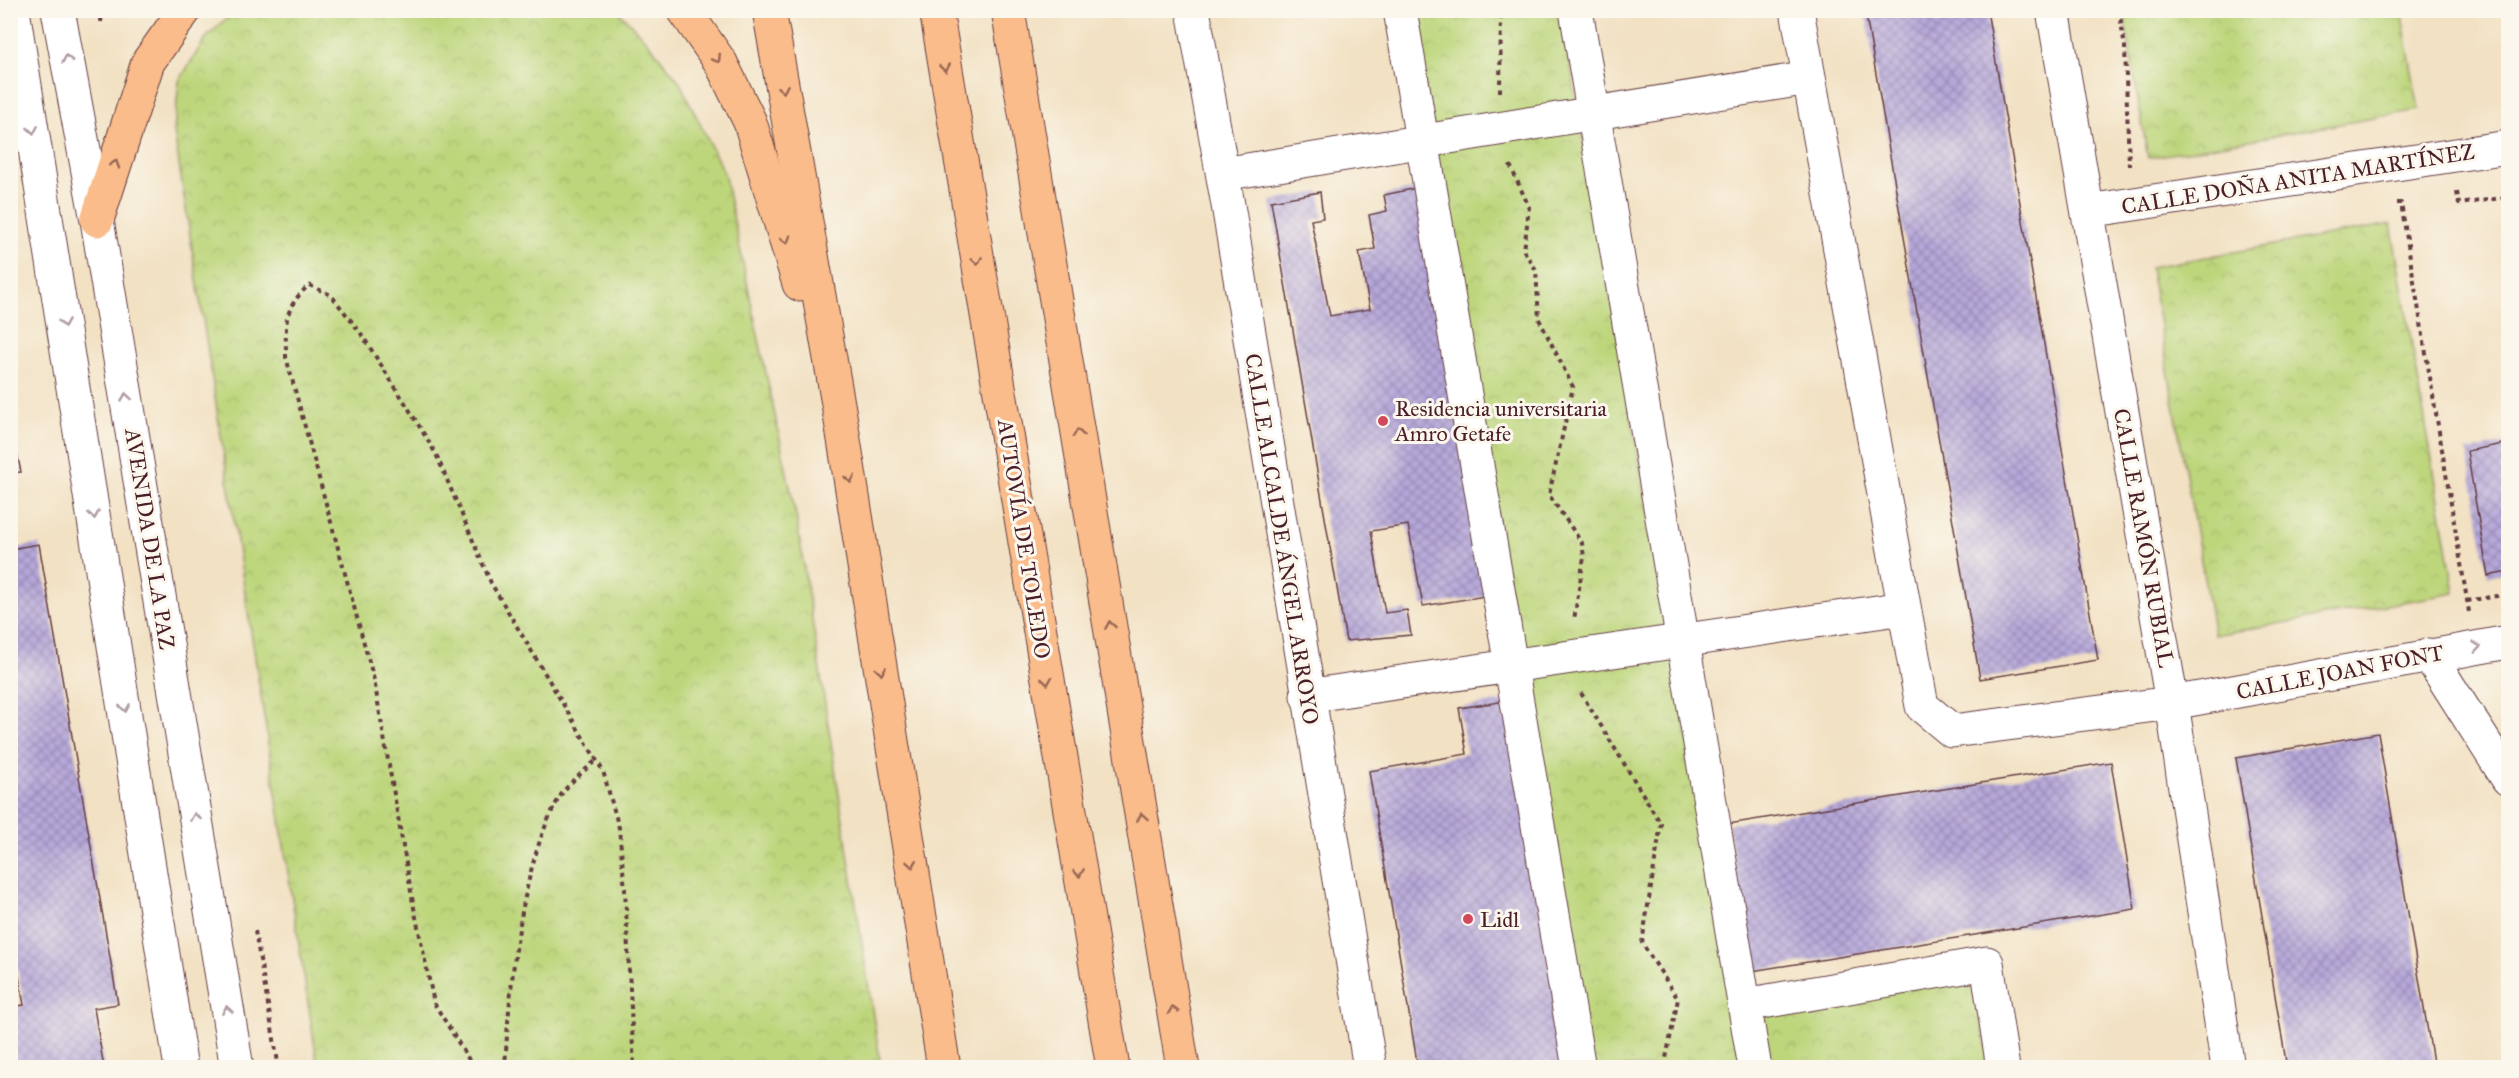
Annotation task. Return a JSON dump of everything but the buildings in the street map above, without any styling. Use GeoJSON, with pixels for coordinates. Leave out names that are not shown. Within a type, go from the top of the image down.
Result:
{"type":"FeatureCollection","features":[{"type":"Feature","properties":{"kind":"highway"},"geometry":{"type":"LineString","coordinates":[[97,220],[148,63],[185,10]]}},
{"type":"Feature","properties":{"kind":"highway"},"geometry":{"type":"LineString","coordinates":[[684,10],[721,63],[750,122],[841,421]]}},
{"type":"Feature","properties":{"kind":"highway"},"geometry":{"type":"LineString","coordinates":[[769,10],[841,421],[944,1068]]}},
{"type":"Feature","properties":{"kind":"highway","name":"AUTOVÍA DE TOLEDO"},"geometry":{"type":"LineString","coordinates":[[936,10],[1113,1068]]}},
{"type":"Feature","properties":{"kind":"highway"},"geometry":{"type":"LineString","coordinates":[[1008,10],[1183,1068]]}},
{"type":"Feature","properties":{"kind":"street"},"geometry":{"type":"LineString","coordinates":[[13,10],[182,1068]]}},
{"type":"Feature","properties":{"kind":"street","name":"AVENIDA DE LA PAZ"},"geometry":{"type":"LineString","coordinates":[[58,10],[97,220],[237,1068]]}},
{"type":"Feature","properties":{"kind":"street","name":"CALLE ALCALDE ÁNGEL ARROYO"},"geometry":{"type":"LineString","coordinates":[[1193,10],[1223,174],[1307,696],[1370,1068]]}},
{"type":"Feature","properties":{"kind":"street"},"geometry":{"type":"LineString","coordinates":[[1400,10],[1579,1068]]}},
{"type":"Feature","properties":{"kind":"street"},"geometry":{"type":"LineString","coordinates":[[1576,10],[1755,1068]]}},
{"type":"Feature","properties":{"kind":"street","name":"CALLE JOAN FONT"},"geometry":{"type":"LineString","coordinates":[[1797,10],[1922,706],[1952,731],[2172,703],[2508,642]]}},
{"type":"Feature","properties":{"kind":"street","name":"CALLE RAMÓN RUBIAL"},"geometry":{"type":"LineString","coordinates":[[2053,10],[2172,703],[2228,1068]]}},
{"type":"Feature","properties":{"kind":"street"},"geometry":{"type":"LineString","coordinates":[[1223,174],[1809,78]]}},
{"type":"Feature","properties":{"kind":"street","name":"CALLE DOÑA ANITA MARTÍNEZ"},"geometry":{"type":"LineString","coordinates":[[2088,211],[2508,147]]}},
{"type":"Feature","properties":{"kind":"street"},"geometry":{"type":"LineString","coordinates":[[1307,696],[1904,608]]}},
{"type":"Feature","properties":{"kind":"street"},"geometry":{"type":"LineString","coordinates":[[2429,655],[2508,779]]}},
{"type":"Feature","properties":{"kind":"street"},"geometry":{"type":"LineString","coordinates":[[1745,1005],[1987,963],[2003,1068]]}},
{"type":"Feature","properties":{"kind":"path"},"geometry":{"type":"LineString","coordinates":[[1501,10],[1498,140],[1529,207],[1524,251],[1536,270],[1539,319],[1573,387],[1548,495],[1582,543],[1584,558],[1568,658],[1581,693],[1661,824],[1642,942],[1678,999],[1664,1068]]}},
{"type":"Feature","properties":{"kind":"path"},"geometry":{"type":"LineString","coordinates":[[2119,10],[2125,47],[2130,173]]}},
{"type":"Feature","properties":{"kind":"path"},"geometry":{"type":"LineString","coordinates":[[2390,204],[2401,203],[2469,611]]}},
{"type":"Feature","properties":{"kind":"path"},"geometry":{"type":"LineString","coordinates":[[474,1068],[434,1003],[413,903],[374,680],[286,357],[286,321],[292,301],[309,285],[331,295],[360,332],[404,401],[436,454],[491,583],[603,771],[619,828],[625,890],[634,1068]]}},
{"type":"Feature","properties":{"kind":"path"},"geometry":{"type":"LineString","coordinates":[[2467,601],[2508,594]]}},
{"type":"Feature","properties":{"kind":"path"},"geometry":{"type":"LineString","coordinates":[[505,1068],[507,1029],[522,909],[543,831],[564,791],[596,760]]}},
{"type":"Feature","properties":{"kind":"green space"},"geometry":{"type":"Polygon","coordinates":[[[617,10],[645,39],[679,81],[724,173],[796,516],[881,1067],[318,1067],[174,131],[179,81],[205,39],[234,11],[617,10]]]}},
{"type":"Feature","properties":{"kind":"green space"},"geometry":{"type":"Polygon","coordinates":[[[1412,11],[1561,11],[1737,1021],[1975,976],[1989,1067],[1588,1067],[1412,11]]]}},
{"type":"Feature","properties":{"kind":"green space"},"geometry":{"type":"Polygon","coordinates":[[[2123,11],[2401,11],[2419,110],[2148,158],[2123,11]]]}},
{"type":"Feature","properties":{"kind":"green space"},"geometry":{"type":"Polygon","coordinates":[[[2391,224],[2455,593],[2214,635],[2150,267],[2391,224]]]}},
{"type":"Feature","properties":{"kind":"place","name":"Residencia universitaria Amro Getafe"},"geometry":{"type":"Point","coordinates":[1383,421]}},
{"type":"Feature","properties":{"kind":"place","name":"Lidl"},"geometry":{"type":"Point","coordinates":[1468,919]}}]}
